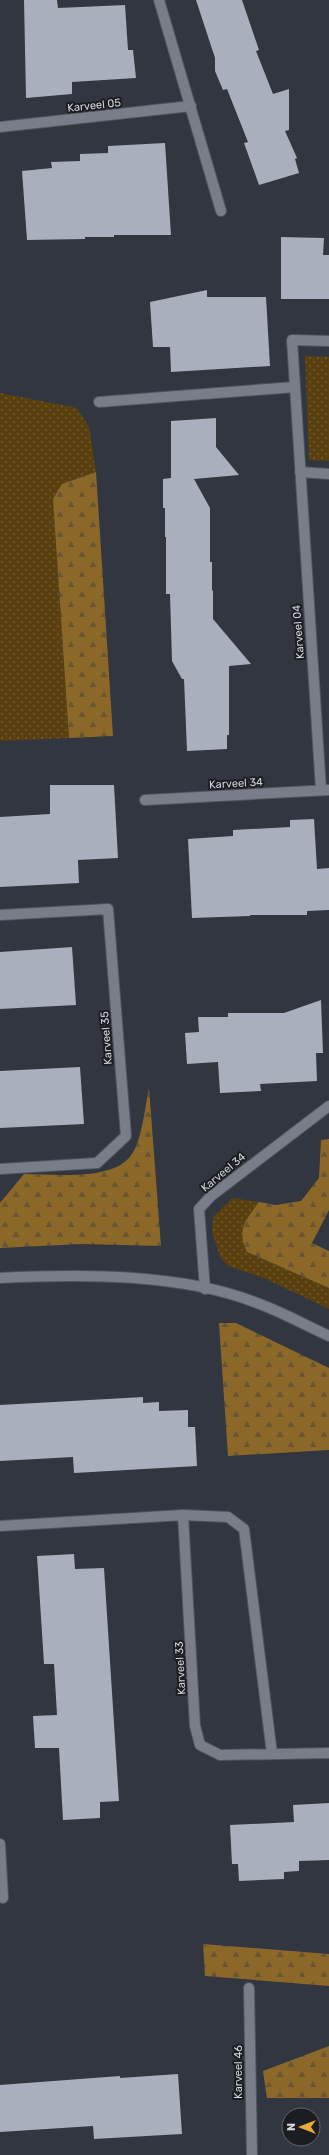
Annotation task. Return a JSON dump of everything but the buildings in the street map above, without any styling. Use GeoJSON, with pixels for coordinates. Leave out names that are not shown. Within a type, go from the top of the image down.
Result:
{"type":"FeatureCollection","features":[{"type":"Feature","properties":{"kind":"street"},"geometry":{"type":"LineString","coordinates":[[159,0],[221,211]]}},
{"type":"Feature","properties":{"kind":"street","name":"Karveel 05"},"geometry":{"type":"LineString","coordinates":[[0,127],[191,106]]}},
{"type":"Feature","properties":{"kind":"street","name":"Karveel 04"},"geometry":{"type":"LineString","coordinates":[[325,790],[300,472],[292,340],[329,341]]}},
{"type":"Feature","properties":{"kind":"street"},"geometry":{"type":"LineString","coordinates":[[99,402],[294,387]]}},
{"type":"Feature","properties":{"kind":"street"},"geometry":{"type":"LineString","coordinates":[[300,472],[329,474]]}},
{"type":"Feature","properties":{"kind":"street","name":"Karveel 34"},"geometry":{"type":"LineString","coordinates":[[145,800],[325,790]]}},
{"type":"Feature","properties":{"kind":"street","name":"Karveel 35"},"geometry":{"type":"LineString","coordinates":[[0,915],[108,909],[126,1136],[97,1164],[0,1169]]}},
{"type":"Feature","properties":{"kind":"street","name":"Karveel 34"},"geometry":{"type":"LineString","coordinates":[[205,1288],[199,1210],[211,1196],[328,1107]]}},
{"type":"Feature","properties":{"kind":"street"},"geometry":{"type":"LineString","coordinates":[[0,1278],[64,1275],[152,1280],[205,1288],[257,1303],[329,1336]]}},
{"type":"Feature","properties":{"kind":"street"},"geometry":{"type":"LineString","coordinates":[[0,1526],[184,1515],[228,1517],[244,1529],[272,1754]]}},
{"type":"Feature","properties":{"kind":"street","name":"Karveel 33"},"geometry":{"type":"LineString","coordinates":[[184,1515],[195,1726],[200,1745],[220,1754],[329,1753]]}},
{"type":"Feature","properties":{"kind":"street"},"geometry":{"type":"LineString","coordinates":[[0,1844],[3,1898]]}},
{"type":"Feature","properties":{"kind":"street","name":"Karveel 46"},"geometry":{"type":"LineString","coordinates":[[249,1988],[252,2155]]}},
{"type":"Feature","properties":{"kind":"shaded area"},"geometry":{"type":"Polygon","coordinates":[[[305,356],[329,357],[329,461],[309,460],[305,356]]]}},
{"type":"Feature","properties":{"kind":"shaded area"},"geometry":{"type":"Polygon","coordinates":[[[0,393],[77,408],[89,427],[96,472],[62,484],[53,499],[69,738],[0,741],[0,393]]]}},
{"type":"Feature","properties":{"kind":"shaded area"},"geometry":{"type":"Polygon","coordinates":[[[232,1198],[259,1202],[246,1221],[247,1252],[329,1288],[329,1309],[264,1278],[228,1266],[220,1257],[212,1231],[213,1217],[232,1198]]]}},
{"type":"Feature","properties":{"kind":"green space"},"geometry":{"type":"Polygon","coordinates":[[[96,472],[113,736],[69,738],[53,499],[62,484],[96,472]]]}},
{"type":"Feature","properties":{"kind":"green space"},"geometry":{"type":"Polygon","coordinates":[[[149,1088],[161,1246],[82,1244],[0,1248],[0,1203],[24,1174],[80,1175],[94,1173],[108,1170],[120,1165],[129,1158],[137,1144],[140,1134],[149,1088]]]}},
{"type":"Feature","properties":{"kind":"green space"},"geometry":{"type":"Polygon","coordinates":[[[329,1139],[329,1210],[312,1243],[329,1251],[329,1288],[247,1252],[242,1237],[244,1226],[250,1214],[259,1202],[276,1205],[301,1201],[319,1178],[321,1140],[329,1139]]]}},
{"type":"Feature","properties":{"kind":"green space"},"geometry":{"type":"Polygon","coordinates":[[[219,1323],[236,1323],[329,1368],[329,1450],[228,1456],[219,1323]]]}},
{"type":"Feature","properties":{"kind":"green space"},"geometry":{"type":"Polygon","coordinates":[[[203,1944],[329,1954],[329,1986],[205,1976],[203,1944]]]}},
{"type":"Feature","properties":{"kind":"green space"},"geometry":{"type":"Polygon","coordinates":[[[329,2046],[329,2098],[267,2098],[263,2071],[329,2046]]]}}]}
